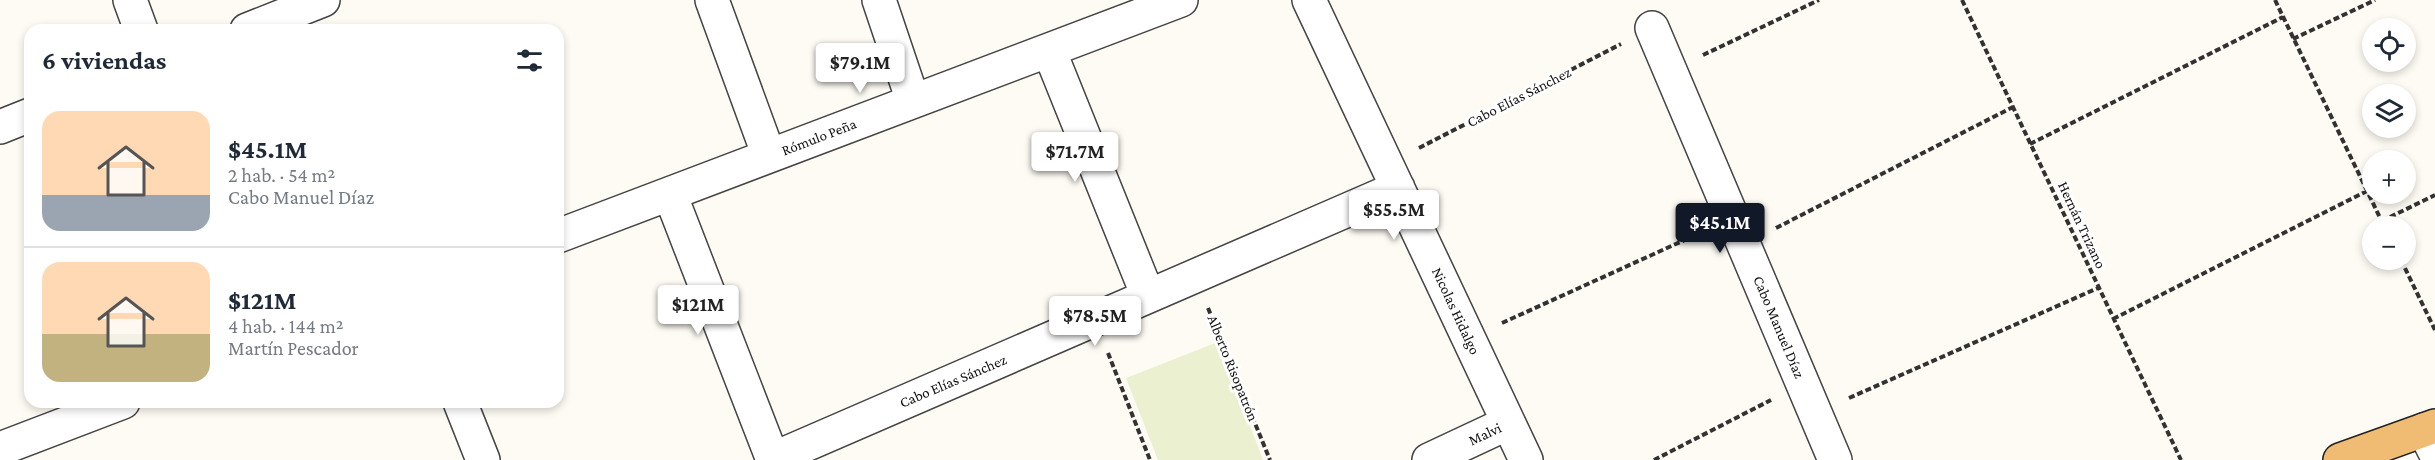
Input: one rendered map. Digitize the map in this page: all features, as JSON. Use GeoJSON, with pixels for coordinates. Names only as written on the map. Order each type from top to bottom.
{"type":"FeatureCollection","features":[{"type":"Feature","properties":{"kind":"main road"},"geometry":{"type":"LineString","coordinates":[[2340,460],[2431,436]]}},
{"type":"Feature","properties":{"kind":"street"},"geometry":{"type":"LineString","coordinates":[[130,0],[139,24]]}},
{"type":"Feature","properties":{"kind":"street"},"geometry":{"type":"LineString","coordinates":[[261,24],[323,0]]}},
{"type":"Feature","properties":{"kind":"street"},"geometry":{"type":"LineString","coordinates":[[712,0],[769,156]]}},
{"type":"Feature","properties":{"kind":"street"},"geometry":{"type":"LineString","coordinates":[[879,0],[913,101]]}},
{"type":"Feature","properties":{"kind":"street","name":"Rómulo Peña"},"geometry":{"type":"LineString","coordinates":[[564,234],[1181,0]]}},
{"type":"Feature","properties":{"kind":"street","name":"Nicolas Hidalgo"},"geometry":{"type":"LineString","coordinates":[[1309,0],[1526,460]]}},
{"type":"Feature","properties":{"kind":"street","name":"Cabo Manuel Díaz"},"geometry":{"type":"LineString","coordinates":[[1652,28],[1835,460]]}},
{"type":"Feature","properties":{"kind":"street"},"geometry":{"type":"LineString","coordinates":[[1049,50],[1148,296]]}},
{"type":"Feature","properties":{"kind":"street"},"geometry":{"type":"LineString","coordinates":[[0,127],[24,117]]}},
{"type":"Feature","properties":{"kind":"street","name":"Cabo Elías Sánchez"},"geometry":{"type":"LineString","coordinates":[[773,459],[1195,276],[1392,176]]}},
{"type":"Feature","properties":{"kind":"street"},"geometry":{"type":"LineString","coordinates":[[670,194],[773,459]]}},
{"type":"Feature","properties":{"kind":"street"},"geometry":{"type":"LineString","coordinates":[[0,449],[107,408]]}},
{"type":"Feature","properties":{"kind":"street"},"geometry":{"type":"LineString","coordinates":[[462,408],[483,460]]}},
{"type":"Feature","properties":{"kind":"street","name":"Malvi"},"geometry":{"type":"LineString","coordinates":[[1429,460],[1508,423]]}},
{"type":"Feature","properties":{"kind":"path"},"geometry":{"type":"LineString","coordinates":[[1670,71],[1819,0]]}},
{"type":"Feature","properties":{"kind":"path","name":"Hernán Trizano"},"geometry":{"type":"LineString","coordinates":[[1962,0],[2181,460]]}},
{"type":"Feature","properties":{"kind":"path"},"geometry":{"type":"LineString","coordinates":[[2275,0],[2362,181]]}},
{"type":"Feature","properties":{"kind":"path"},"geometry":{"type":"LineString","coordinates":[[2293,39],[2374,0]]}},
{"type":"Feature","properties":{"kind":"path"},"geometry":{"type":"LineString","coordinates":[[2030,144],[2283,18]]}},
{"type":"Feature","properties":{"kind":"path","name":"Cabo Elías Sánchez"},"geometry":{"type":"LineString","coordinates":[[1392,176],[1652,28]]}},
{"type":"Feature","properties":{"kind":"path"},"geometry":{"type":"LineString","coordinates":[[1469,339],[1738,231],[2013,107]]}},
{"type":"Feature","properties":{"kind":"path"},"geometry":{"type":"LineString","coordinates":[[2113,319],[2362,194]]}},
{"type":"Feature","properties":{"kind":"path"},"geometry":{"type":"LineString","coordinates":[[2392,216],[2435,195]]}},
{"type":"Feature","properties":{"kind":"path"},"geometry":{"type":"LineString","coordinates":[[2406,270],[2435,330]]}},
{"type":"Feature","properties":{"kind":"path","name":"Alberto Risopatrón"},"geometry":{"type":"LineString","coordinates":[[1195,276],[1270,460]]}},
{"type":"Feature","properties":{"kind":"path"},"geometry":{"type":"LineString","coordinates":[[1654,460],[2098,288]]}},
{"type":"Feature","properties":{"kind":"path"},"geometry":{"type":"LineString","coordinates":[[1094,319],[1150,460]]}},
{"type":"Feature","properties":{"kind":"green space"},"geometry":{"type":"Polygon","coordinates":[[[1218,342],[1263,460],[1158,460],[1126,378],[1218,342]]]}}]}
